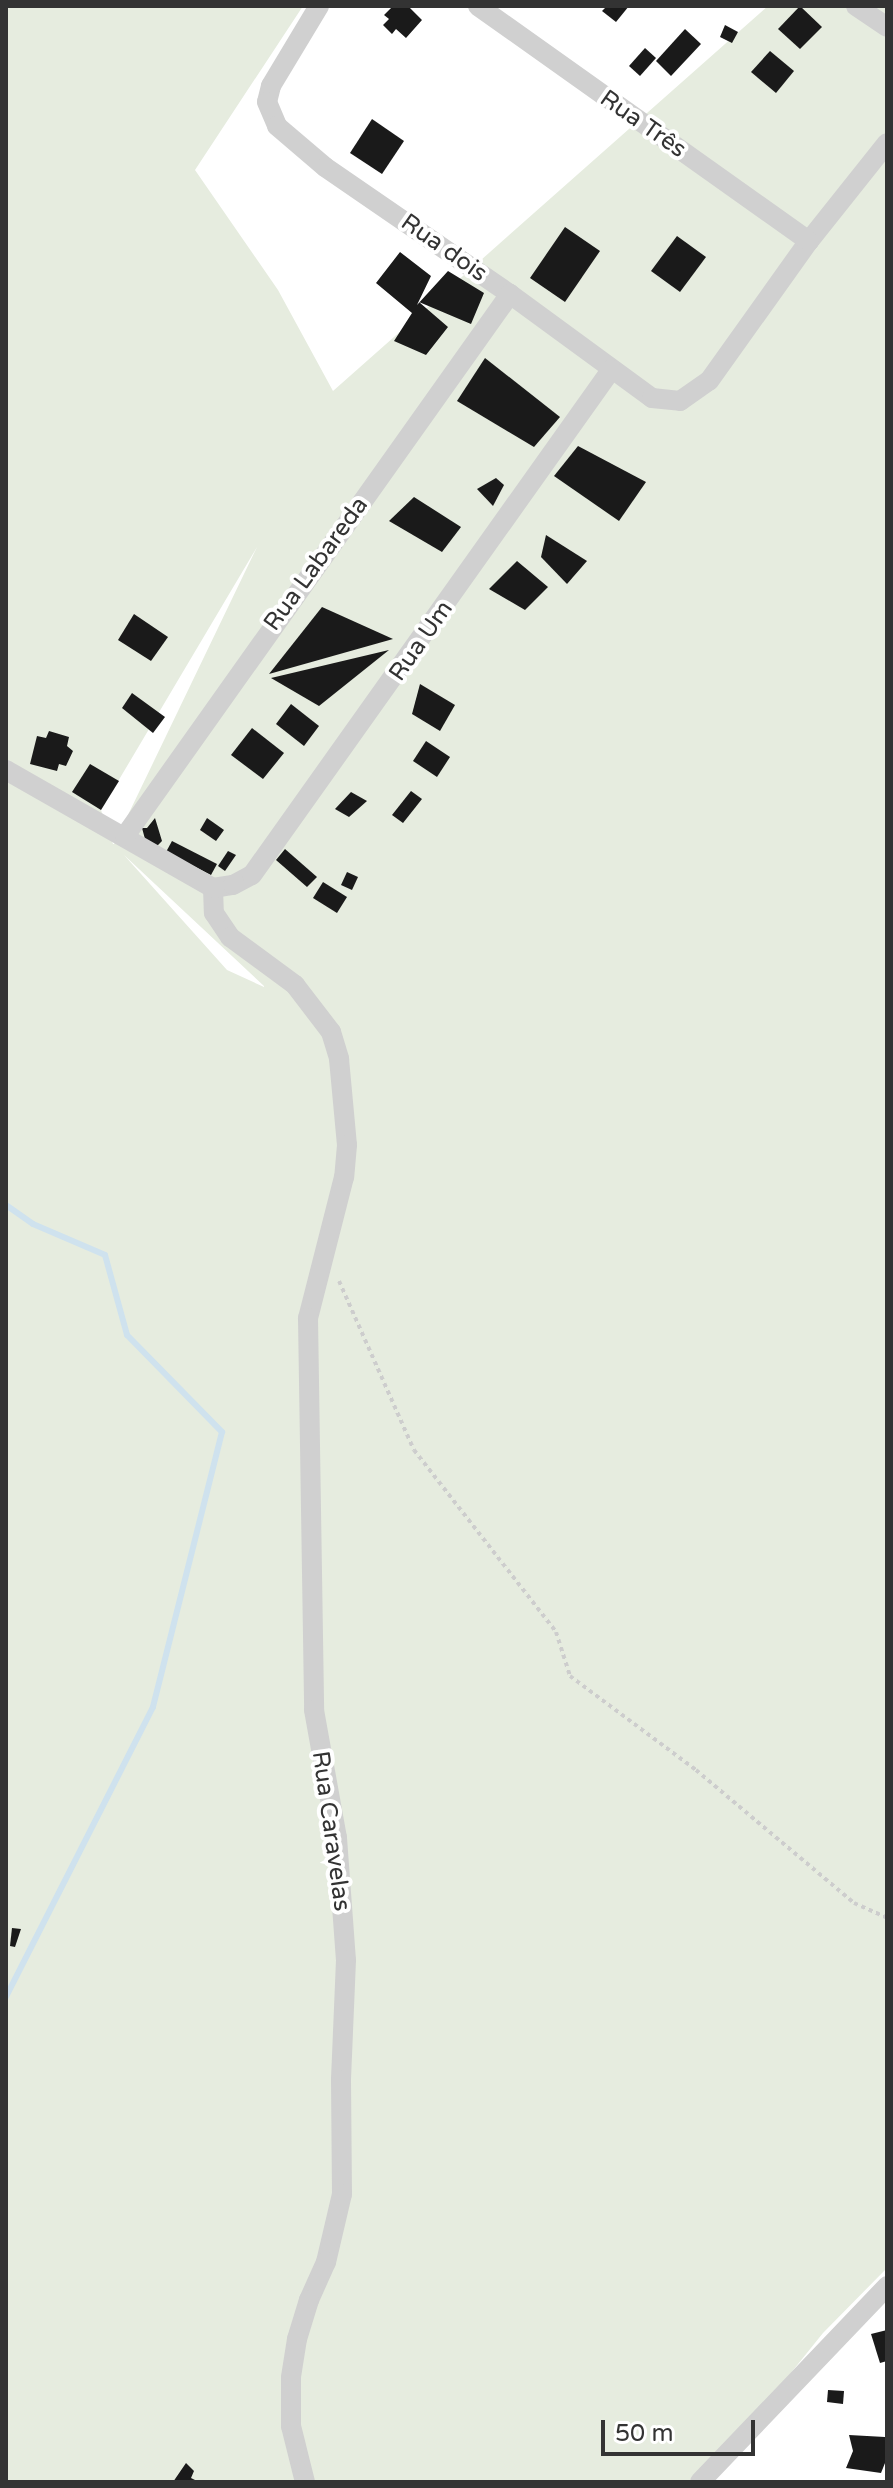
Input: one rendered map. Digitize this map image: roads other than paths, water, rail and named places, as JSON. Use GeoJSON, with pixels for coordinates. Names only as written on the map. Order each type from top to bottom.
{"type":"FeatureCollection","features":[{"type":"Feature","properties":{"kind":"street","name":"Rua dois"},"geometry":{"type":"LineString","coordinates":[[319,6],[271,86],[267,102],[277,126],[325,167],[510,294],[652,398],[680,401],[695,394],[709,381],[809,241],[887,143]]}},
{"type":"Feature","properties":{"kind":"street","name":"Rua Três"},"geometry":{"type":"LineString","coordinates":[[478,6],[809,241]]}},
{"type":"Feature","properties":{"kind":"street"},"geometry":{"type":"LineString","coordinates":[[856,6],[887,27]]}},
{"type":"Feature","properties":{"kind":"street","name":"Rua Labareda"},"geometry":{"type":"LineString","coordinates":[[125,836],[510,294]]}},
{"type":"Feature","properties":{"kind":"street","name":"Rua Um"},"geometry":{"type":"LineString","coordinates":[[213,888],[233,885],[252,875],[611,370]]}},
{"type":"Feature","properties":{"kind":"street"},"geometry":{"type":"LineString","coordinates":[[6,770],[213,888]]}},
{"type":"Feature","properties":{"kind":"street","name":"Rua Caravelas"},"geometry":{"type":"LineString","coordinates":[[213,888],[214,913],[230,937],[295,985],[331,1032],[339,1059],[347,1145],[344,1177],[318,1267],[308,1318],[314,1710],[337,1838],[346,1960],[341,2080],[342,2194],[326,2262],[309,2300],[297,2339],[291,2378],[291,2426],[305,2482]]}},
{"type":"Feature","properties":{"kind":"street"},"geometry":{"type":"LineString","coordinates":[[700,2482],[718,2473],[887,2286]]}},
{"type":"Feature","properties":{"kind":"waterway"},"geometry":{"type":"LineString","coordinates":[[6,1205],[33,1224],[105,1255],[127,1335],[222,1432],[153,1707],[6,1997]]}}]}
